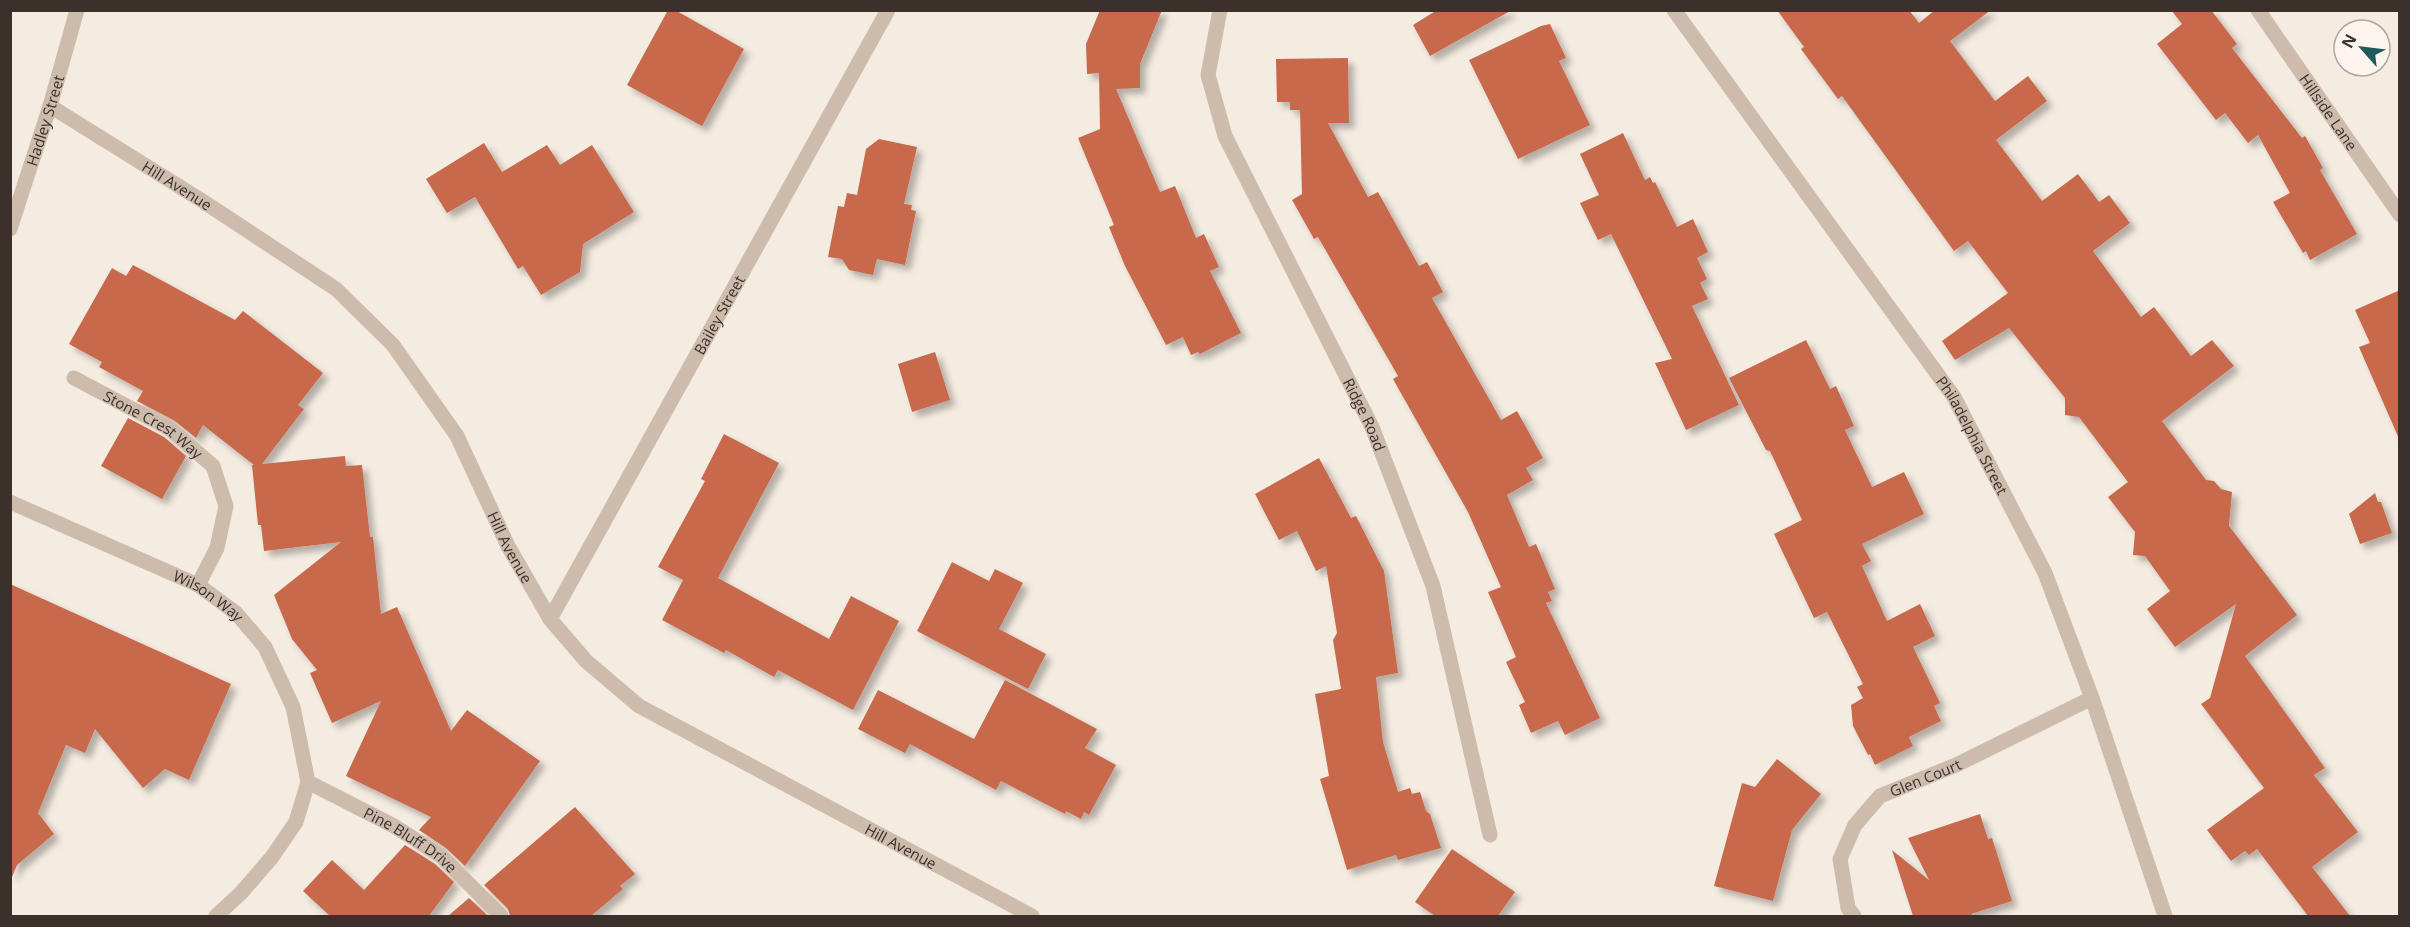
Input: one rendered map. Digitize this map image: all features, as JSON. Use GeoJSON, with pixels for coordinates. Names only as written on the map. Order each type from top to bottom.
{"type":"FeatureCollection","features":[{"type":"Feature","properties":{"kind":"street","name":"Hadley Street"},"geometry":{"type":"LineString","coordinates":[[10,229],[50,106],[76,10]]}},
{"type":"Feature","properties":{"kind":"street","name":"Bailey Street"},"geometry":{"type":"LineString","coordinates":[[550,619],[888,10]]}},
{"type":"Feature","properties":{"kind":"street","name":"Ridge Road"},"geometry":{"type":"LineString","coordinates":[[1220,10],[1208,75],[1225,136],[1372,427],[1433,586],[1490,835]]}},
{"type":"Feature","properties":{"kind":"street","name":"Philadelphia Street"},"geometry":{"type":"LineString","coordinates":[[1674,10],[1954,397],[2044,573],[2092,698],[2164,916]]}},
{"type":"Feature","properties":{"kind":"street","name":"Hillside Lane"},"geometry":{"type":"LineString","coordinates":[[2258,10],[2400,215]]}},
{"type":"Feature","properties":{"kind":"street","name":"Hill Avenue"},"geometry":{"type":"LineString","coordinates":[[50,106],[201,200],[336,289],[393,345],[457,436],[508,546],[550,619],[586,661],[639,706],[1032,916]]}},
{"type":"Feature","properties":{"kind":"street","name":"Stone Crest Way"},"geometry":{"type":"LineString","coordinates":[[74,378],[170,429],[213,466],[226,506],[216,548],[198,585]]}},
{"type":"Feature","properties":{"kind":"street","name":"Wilson Way"},"geometry":{"type":"LineString","coordinates":[[10,502],[198,585],[236,613],[265,647],[293,707],[308,782]]}},
{"type":"Feature","properties":{"kind":"street","name":"Glen Court"},"geometry":{"type":"LineString","coordinates":[[1854,916],[1848,908],[1840,859],[1856,825],[1880,796],[1956,765],[2092,698]]}},
{"type":"Feature","properties":{"kind":"street"},"geometry":{"type":"LineString","coordinates":[[216,916],[241,893],[272,857],[296,822],[308,782]]}},
{"type":"Feature","properties":{"kind":"street","name":"Pine Bluff Drive"},"geometry":{"type":"LineString","coordinates":[[308,782],[394,825],[441,856],[501,916]]}},
{"type":"Feature","properties":{"kind":"building"},"geometry":{"type":"Polygon","coordinates":[[[668,10],[675,10],[744,49],[702,126],[627,85],[668,10]]]}},
{"type":"Feature","properties":{"kind":"building"},"geometry":{"type":"Polygon","coordinates":[[[1100,10],[1162,10],[1140,64],[1140,88],[1116,89],[1160,192],[1175,186],[1196,238],[1204,234],[1219,267],[1210,271],[1241,333],[1200,354],[1198,352],[1191,355],[1183,337],[1166,345],[1125,266],[1109,227],[1114,225],[1078,138],[1100,129],[1099,73],[1087,74],[1086,44],[1100,10]]]}},
{"type":"Feature","properties":{"kind":"building"},"geometry":{"type":"Polygon","coordinates":[[[1437,10],[1512,10],[1430,56],[1413,25],[1437,10]]]}},
{"type":"Feature","properties":{"kind":"building"},"geometry":{"type":"Polygon","coordinates":[[[1777,10],[1909,10],[1919,23],[1935,10],[1991,10],[1950,41],[1995,101],[2028,76],[2047,101],[1996,140],[2042,201],[2078,174],[2099,202],[2109,195],[2130,223],[2093,251],[2141,317],[2154,307],[2191,356],[2212,340],[2234,366],[2162,421],[2206,480],[2214,481],[2221,489],[2232,492],[2229,526],[2297,615],[2245,656],[2325,768],[2314,775],[2358,832],[2312,867],[2350,916],[2308,916],[2257,849],[2249,855],[2245,851],[2231,861],[2207,830],[2264,788],[2201,704],[2210,698],[2236,604],[2175,647],[2147,609],[2170,591],[2145,556],[2133,555],[2135,532],[2108,497],[2128,482],[2079,417],[2065,415],[2065,398],[2009,328],[1955,360],[1942,341],[2008,293],[1968,241],[1954,251],[1842,96],[1838,99],[1801,49],[1804,47],[1777,10]]]}},
{"type":"Feature","properties":{"kind":"building"},"geometry":{"type":"Polygon","coordinates":[[[2171,10],[2211,10],[2237,44],[2232,48],[2302,138],[2305,136],[2323,168],[2320,170],[2357,234],[2310,260],[2306,251],[2303,253],[2273,202],[2290,193],[2258,135],[2248,143],[2225,113],[2216,120],[2157,44],[2182,24],[2171,10]]]}},
{"type":"Feature","properties":{"kind":"building"},"geometry":{"type":"Polygon","coordinates":[[[1550,24],[1566,58],[1559,61],[1590,125],[1518,159],[1469,60],[1541,26],[1550,24]]]}},
{"type":"Feature","properties":{"kind":"building"},"geometry":{"type":"Polygon","coordinates":[[[1348,58],[1349,123],[1328,123],[1368,197],[1378,192],[1419,266],[1427,262],[1443,292],[1432,298],[1501,420],[1517,411],[1543,458],[1526,468],[1533,480],[1507,495],[1529,547],[1536,544],[1555,589],[1548,592],[1552,601],[1546,603],[1600,718],[1565,735],[1558,721],[1531,733],[1519,705],[1525,702],[1506,662],[1516,657],[1488,592],[1501,587],[1468,512],[1393,379],[1398,376],[1318,237],[1314,239],[1292,200],[1302,194],[1300,110],[1290,110],[1290,102],[1277,102],[1276,59],[1348,58]]]}},
{"type":"Feature","properties":{"kind":"building"},"geometry":{"type":"Polygon","coordinates":[[[1623,133],[1645,180],[1650,177],[1653,183],[1655,182],[1677,227],[1693,219],[1708,252],[1697,258],[1707,279],[1700,283],[1708,299],[1692,306],[1739,405],[1686,430],[1655,363],[1672,359],[1611,234],[1598,240],[1580,203],[1599,195],[1580,154],[1623,133]]]}},
{"type":"Feature","properties":{"kind":"building"},"geometry":{"type":"Polygon","coordinates":[[[879,139],[917,147],[904,204],[912,205],[911,210],[916,211],[905,265],[877,259],[873,275],[849,270],[842,259],[828,257],[838,206],[844,207],[847,193],[857,195],[866,149],[879,139]]]}},
{"type":"Feature","properties":{"kind":"building"},"geometry":{"type":"Polygon","coordinates":[[[484,143],[502,172],[547,145],[560,165],[592,145],[634,212],[583,244],[580,272],[541,295],[523,266],[518,269],[475,197],[447,213],[426,179],[484,143]]]}},
{"type":"Feature","properties":{"kind":"building"},"geometry":{"type":"Polygon","coordinates":[[[133,265],[235,320],[243,311],[323,373],[298,405],[304,409],[262,464],[345,456],[346,466],[362,465],[370,537],[373,537],[381,614],[397,607],[451,731],[467,710],[540,761],[465,866],[446,848],[419,830],[431,817],[346,776],[381,701],[332,723],[310,673],[317,670],[292,639],[274,595],[341,542],[264,551],[261,525],[258,525],[252,465],[254,465],[203,425],[196,438],[175,421],[137,401],[143,391],[99,367],[102,362],[69,344],[112,268],[126,276],[133,265]]]}},
{"type":"Feature","properties":{"kind":"building"},"geometry":{"type":"Polygon","coordinates":[[[2400,290],[2400,441],[2359,347],[2370,343],[2355,310],[2400,290]]]}},
{"type":"Feature","properties":{"kind":"building"},"geometry":{"type":"Polygon","coordinates":[[[1806,340],[1830,389],[1836,386],[1854,426],[1845,430],[1872,487],[1904,472],[1924,514],[1862,544],[1871,561],[1862,566],[1887,621],[1920,604],[1935,636],[1913,647],[1940,703],[1934,706],[1941,721],[1909,737],[1913,746],[1875,765],[1853,726],[1851,705],[1863,698],[1857,687],[1863,684],[1827,612],[1814,618],[1774,534],[1802,520],[1770,451],[1766,450],[1729,378],[1806,340]]]}},
{"type":"Feature","properties":{"kind":"building"},"geometry":{"type":"Polygon","coordinates":[[[935,352],[950,400],[912,412],[898,364],[935,352]]]}},
{"type":"Feature","properties":{"kind":"building"},"geometry":{"type":"Polygon","coordinates":[[[128,418],[164,437],[186,456],[162,499],[101,466],[128,418]]]}},
{"type":"Feature","properties":{"kind":"building"},"geometry":{"type":"Polygon","coordinates":[[[724,434],[779,463],[718,578],[829,639],[851,596],[899,621],[853,710],[778,670],[774,677],[726,650],[724,653],[662,620],[683,580],[658,567],[705,481],[701,479],[724,434]]]}},
{"type":"Feature","properties":{"kind":"building"},"geometry":{"type":"Polygon","coordinates":[[[1319,458],[1351,518],[1356,516],[1384,571],[1398,673],[1376,677],[1383,742],[1398,792],[1410,788],[1412,794],[1420,792],[1441,848],[1398,860],[1396,855],[1347,870],[1320,779],[1329,776],[1315,694],[1341,689],[1333,640],[1337,633],[1326,566],[1316,571],[1297,531],[1279,540],[1255,494],[1319,458]]]}},
{"type":"Feature","properties":{"kind":"building"},"geometry":{"type":"Polygon","coordinates":[[[2375,493],[2378,502],[2381,502],[2392,533],[2360,544],[2349,514],[2375,493]]]}},
{"type":"Feature","properties":{"kind":"building"},"geometry":{"type":"Polygon","coordinates":[[[952,562],[989,581],[995,569],[1023,583],[999,629],[1046,654],[1028,689],[917,631],[952,562]]]}},
{"type":"Feature","properties":{"kind":"building"},"geometry":{"type":"Polygon","coordinates":[[[10,584],[231,684],[189,780],[165,769],[143,788],[95,729],[85,753],[66,745],[38,813],[54,834],[17,865],[12,877],[10,584]]]}},
{"type":"Feature","properties":{"kind":"building"},"geometry":{"type":"Polygon","coordinates":[[[1005,680],[1097,729],[1085,748],[1116,765],[1089,815],[1084,812],[1081,819],[1066,811],[1065,814],[1001,781],[996,790],[910,744],[905,753],[858,729],[878,690],[974,739],[1005,680]]]}},
{"type":"Feature","properties":{"kind":"building"},"geometry":{"type":"Polygon","coordinates":[[[1777,759],[1821,794],[1792,830],[1773,901],[1714,886],[1742,783],[1755,787],[1777,759]]]}},
{"type":"Feature","properties":{"kind":"building"},"geometry":{"type":"Polygon","coordinates":[[[575,807],[635,874],[620,886],[623,889],[591,916],[510,916],[508,909],[484,885],[575,807]]]}},
{"type":"Feature","properties":{"kind":"building"},"geometry":{"type":"Polygon","coordinates":[[[1980,814],[1988,839],[1992,838],[2012,901],[1971,914],[1974,916],[1913,916],[1892,850],[1929,880],[1908,838],[1980,814]]]}},
{"type":"Feature","properties":{"kind":"building"},"geometry":{"type":"Polygon","coordinates":[[[405,845],[435,864],[454,882],[429,916],[330,916],[303,891],[332,860],[364,890],[405,845]]]}},
{"type":"Feature","properties":{"kind":"building"},"geometry":{"type":"Polygon","coordinates":[[[1452,849],[1515,892],[1498,916],[1435,916],[1415,902],[1452,849]]]}},
{"type":"Feature","properties":{"kind":"building"},"geometry":{"type":"Polygon","coordinates":[[[469,898],[488,916],[448,916],[469,898]]]}}]}
